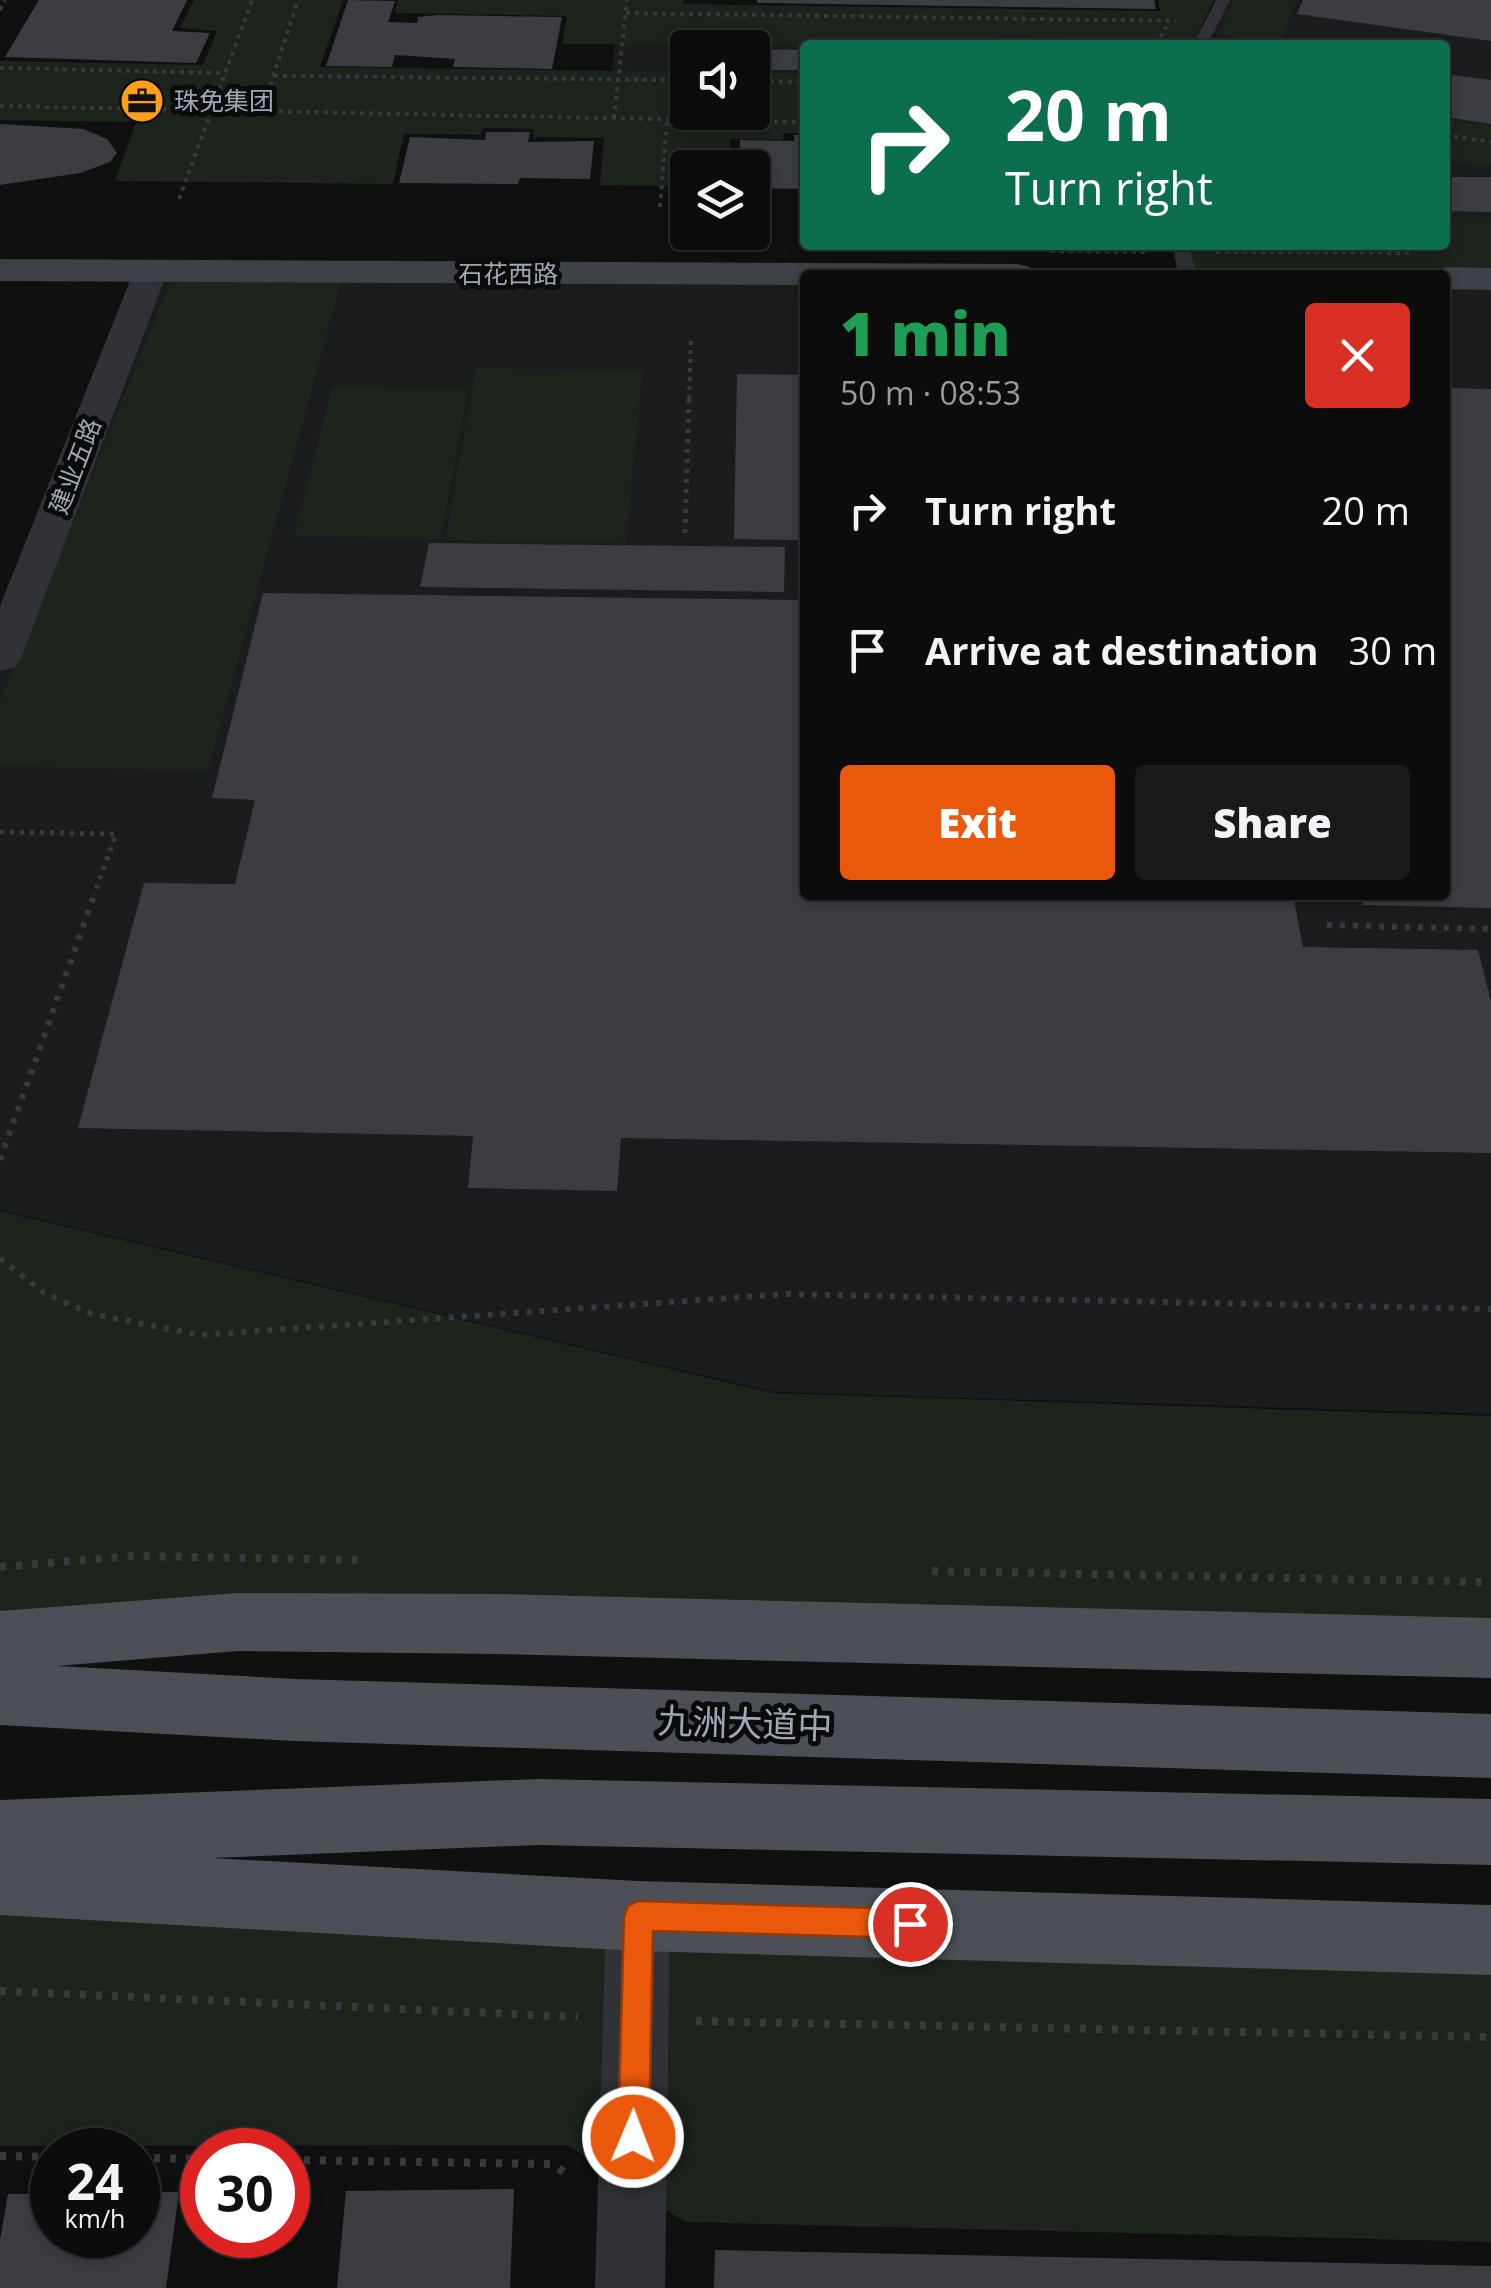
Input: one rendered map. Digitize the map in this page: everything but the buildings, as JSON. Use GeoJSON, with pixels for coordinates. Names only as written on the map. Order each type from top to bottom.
{"type":"FeatureCollection","features":[{"type":"Feature","properties":{"kind":"main road","name":"石花西路"},"geometry":{"type":"LineString","coordinates":[[0,270],[800,274]]}},
{"type":"Feature","properties":{"kind":"main road"},"geometry":{"type":"LineString","coordinates":[[1450,278],[1491,279]]}},
{"type":"Feature","properties":{"kind":"main road"},"geometry":{"type":"LineString","coordinates":[[0,1641],[238,1622],[1491,1648]]}},
{"type":"Feature","properties":{"kind":"main road","name":"九洲大道中"},"geometry":{"type":"LineString","coordinates":[[0,1694],[295,1710],[1491,1746]]}},
{"type":"Feature","properties":{"kind":"main road"},"geometry":{"type":"LineString","coordinates":[[0,1834],[538,1812],[1491,1832]]}},
{"type":"Feature","properties":{"kind":"main road"},"geometry":{"type":"LineString","coordinates":[[0,1881],[638,1916],[1491,1940]]}},
{"type":"Feature","properties":{"kind":"street","name":"建业五路"},"geometry":{"type":"LineString","coordinates":[[0,658],[150,273]]}},
{"type":"Feature","properties":{"kind":"street"},"geometry":{"type":"LineString","coordinates":[[630,2288],[638,1916]]}},
{"type":"Feature","properties":{"kind":"lane"},"geometry":{"type":"LineString","coordinates":[[1202,40],[1222,0]]}},
{"type":"Feature","properties":{"kind":"path"},"geometry":{"type":"LineString","coordinates":[[0,10],[5,0]]}},
{"type":"Feature","properties":{"kind":"path"},"geometry":{"type":"LineString","coordinates":[[179,199],[252,0]]}},
{"type":"Feature","properties":{"kind":"path"},"geometry":{"type":"LineString","coordinates":[[262,112],[298,0]]}},
{"type":"Feature","properties":{"kind":"path"},"geometry":{"type":"LineString","coordinates":[[614,118],[627,0]]}},
{"type":"Feature","properties":{"kind":"path"},"geometry":{"type":"LineString","coordinates":[[671,14],[672,0]]}},
{"type":"Feature","properties":{"kind":"path"},"geometry":{"type":"LineString","coordinates":[[626,13],[1212,21]]}},
{"type":"Feature","properties":{"kind":"path"},"geometry":{"type":"LineString","coordinates":[[0,68],[225,73]]}},
{"type":"Feature","properties":{"kind":"path"},"geometry":{"type":"LineString","coordinates":[[274,76],[670,80]]}},
{"type":"Feature","properties":{"kind":"path"},"geometry":{"type":"LineString","coordinates":[[770,81],[800,82]]}},
{"type":"Feature","properties":{"kind":"path"},"geometry":{"type":"LineString","coordinates":[[0,106],[800,122]]}},
{"type":"Feature","properties":{"kind":"path"},"geometry":{"type":"LineString","coordinates":[[660,207],[667,120]]}},
{"type":"Feature","properties":{"kind":"path"},"geometry":{"type":"LineString","coordinates":[[1450,136],[1491,142]]}},
{"type":"Feature","properties":{"kind":"path"},"geometry":{"type":"LineString","coordinates":[[685,534],[691,340]]}},
{"type":"Feature","properties":{"kind":"path"},"geometry":{"type":"LineString","coordinates":[[0,832],[116,834],[0,1160]]}},
{"type":"Feature","properties":{"kind":"path"},"geometry":{"type":"LineString","coordinates":[[1327,925],[1491,929]]}},
{"type":"Feature","properties":{"kind":"path"},"geometry":{"type":"LineString","coordinates":[[0,1258],[30,1285],[86,1314],[135,1328],[200,1335],[786,1294],[1491,1309]]}},
{"type":"Feature","properties":{"kind":"path"},"geometry":{"type":"LineString","coordinates":[[0,1991],[636,2020],[1491,2037]]}},
{"type":"Feature","properties":{"kind":"path"},"geometry":{"type":"LineString","coordinates":[[0,2156],[30,2157]]}},
{"type":"Feature","properties":{"kind":"path"},"geometry":{"type":"LineString","coordinates":[[310,2160],[552,2164],[632,2215]]}},
{"type":"Feature","properties":{"kind":"shaded area"},"geometry":{"type":"Polygon","coordinates":[[[194,0],[343,0],[320,67],[670,72],[670,130],[770,130],[770,73],[800,74],[800,133],[783,133],[783,140],[730,139],[730,150],[670,150],[670,186],[600,185],[604,138],[533,137],[534,129],[483,128],[481,135],[404,134],[393,184],[115,181],[136,122],[0,120],[0,61],[203,65],[217,31],[180,28],[194,0]]]}},
{"type":"Feature","properties":{"kind":"shaded area"},"geometry":{"type":"Polygon","coordinates":[[[398,0],[683,0],[683,4],[1160,11],[1159,0],[1214,0],[1195,40],[996,37],[800,40],[800,45],[770,44],[770,30],[670,30],[670,44],[562,44],[567,16],[395,13],[398,0]]]}},
{"type":"Feature","properties":{"kind":"shaded area"},"geometry":{"type":"Polygon","coordinates":[[[1225,0],[1491,0],[1491,278],[1450,277],[1450,270],[1189,270],[1186,250],[1450,250],[1450,40],[1206,40],[1225,0]]]}},
{"type":"Feature","properties":{"kind":"shaded area"},"geometry":{"type":"Polygon","coordinates":[[[1233,0],[1297,0],[1281,40],[1218,35],[1233,0]]]}},
{"type":"Feature","properties":{"kind":"shaded area"},"geometry":{"type":"Polygon","coordinates":[[[616,23],[1204,31],[1200,40],[800,40],[800,110],[770,109],[770,30],[670,30],[670,109],[609,108],[616,23]]]}},
{"type":"Feature","properties":{"kind":"shaded area"},"geometry":{"type":"Polygon","coordinates":[[[1450,120],[1491,126],[1491,167],[1450,162],[1450,120]]]}},
{"type":"Feature","properties":{"kind":"shaded area"},"geometry":{"type":"Polygon","coordinates":[[[1450,217],[1491,217],[1491,274],[1450,274],[1450,270],[1194,270],[1190,250],[1450,250],[1450,244],[1454,244],[1450,217]]]}},
{"type":"Feature","properties":{"kind":"shaded area"},"geometry":{"type":"Polygon","coordinates":[[[153,275],[800,277],[800,900],[1450,900],[1450,282],[1491,282],[1491,1414],[774,1392],[0,1210],[0,671],[153,275]]]}},
{"type":"Feature","properties":{"kind":"shaded area"},"geometry":{"type":"Polygon","coordinates":[[[171,281],[341,282],[208,771],[0,766],[0,701],[171,281]]]}},
{"type":"Feature","properties":{"kind":"shaded area"},"geometry":{"type":"Polygon","coordinates":[[[476,368],[643,370],[626,543],[445,540],[476,368]]]}},
{"type":"Feature","properties":{"kind":"shaded area"},"geometry":{"type":"Polygon","coordinates":[[[332,387],[468,389],[441,539],[294,536],[332,387]]]}},
{"type":"Feature","properties":{"kind":"shaded area"},"geometry":{"type":"Polygon","coordinates":[[[0,1211],[773,1393],[1491,1416],[1491,1647],[0,1641],[0,1211]]]}},
{"type":"Feature","properties":{"kind":"shaded area"},"geometry":{"type":"Polygon","coordinates":[[[0,1898],[1491,1960],[1491,2242],[685,2222],[568,2145],[310,2145],[310,2128],[180,2128],[180,2146],[160,2146],[160,2128],[30,2128],[30,2146],[0,2146],[0,1898]]]}},
{"type":"Feature","properties":{"kind":"place","name":"珠免集团"},"geometry":{"type":"Point","coordinates":[142,101]}},
{"type":"Feature","properties":{"kind":"route"},"geometry":{"type":"LineString","coordinates":[[633,2137],[638,1916],[910,1924]]}}]}
